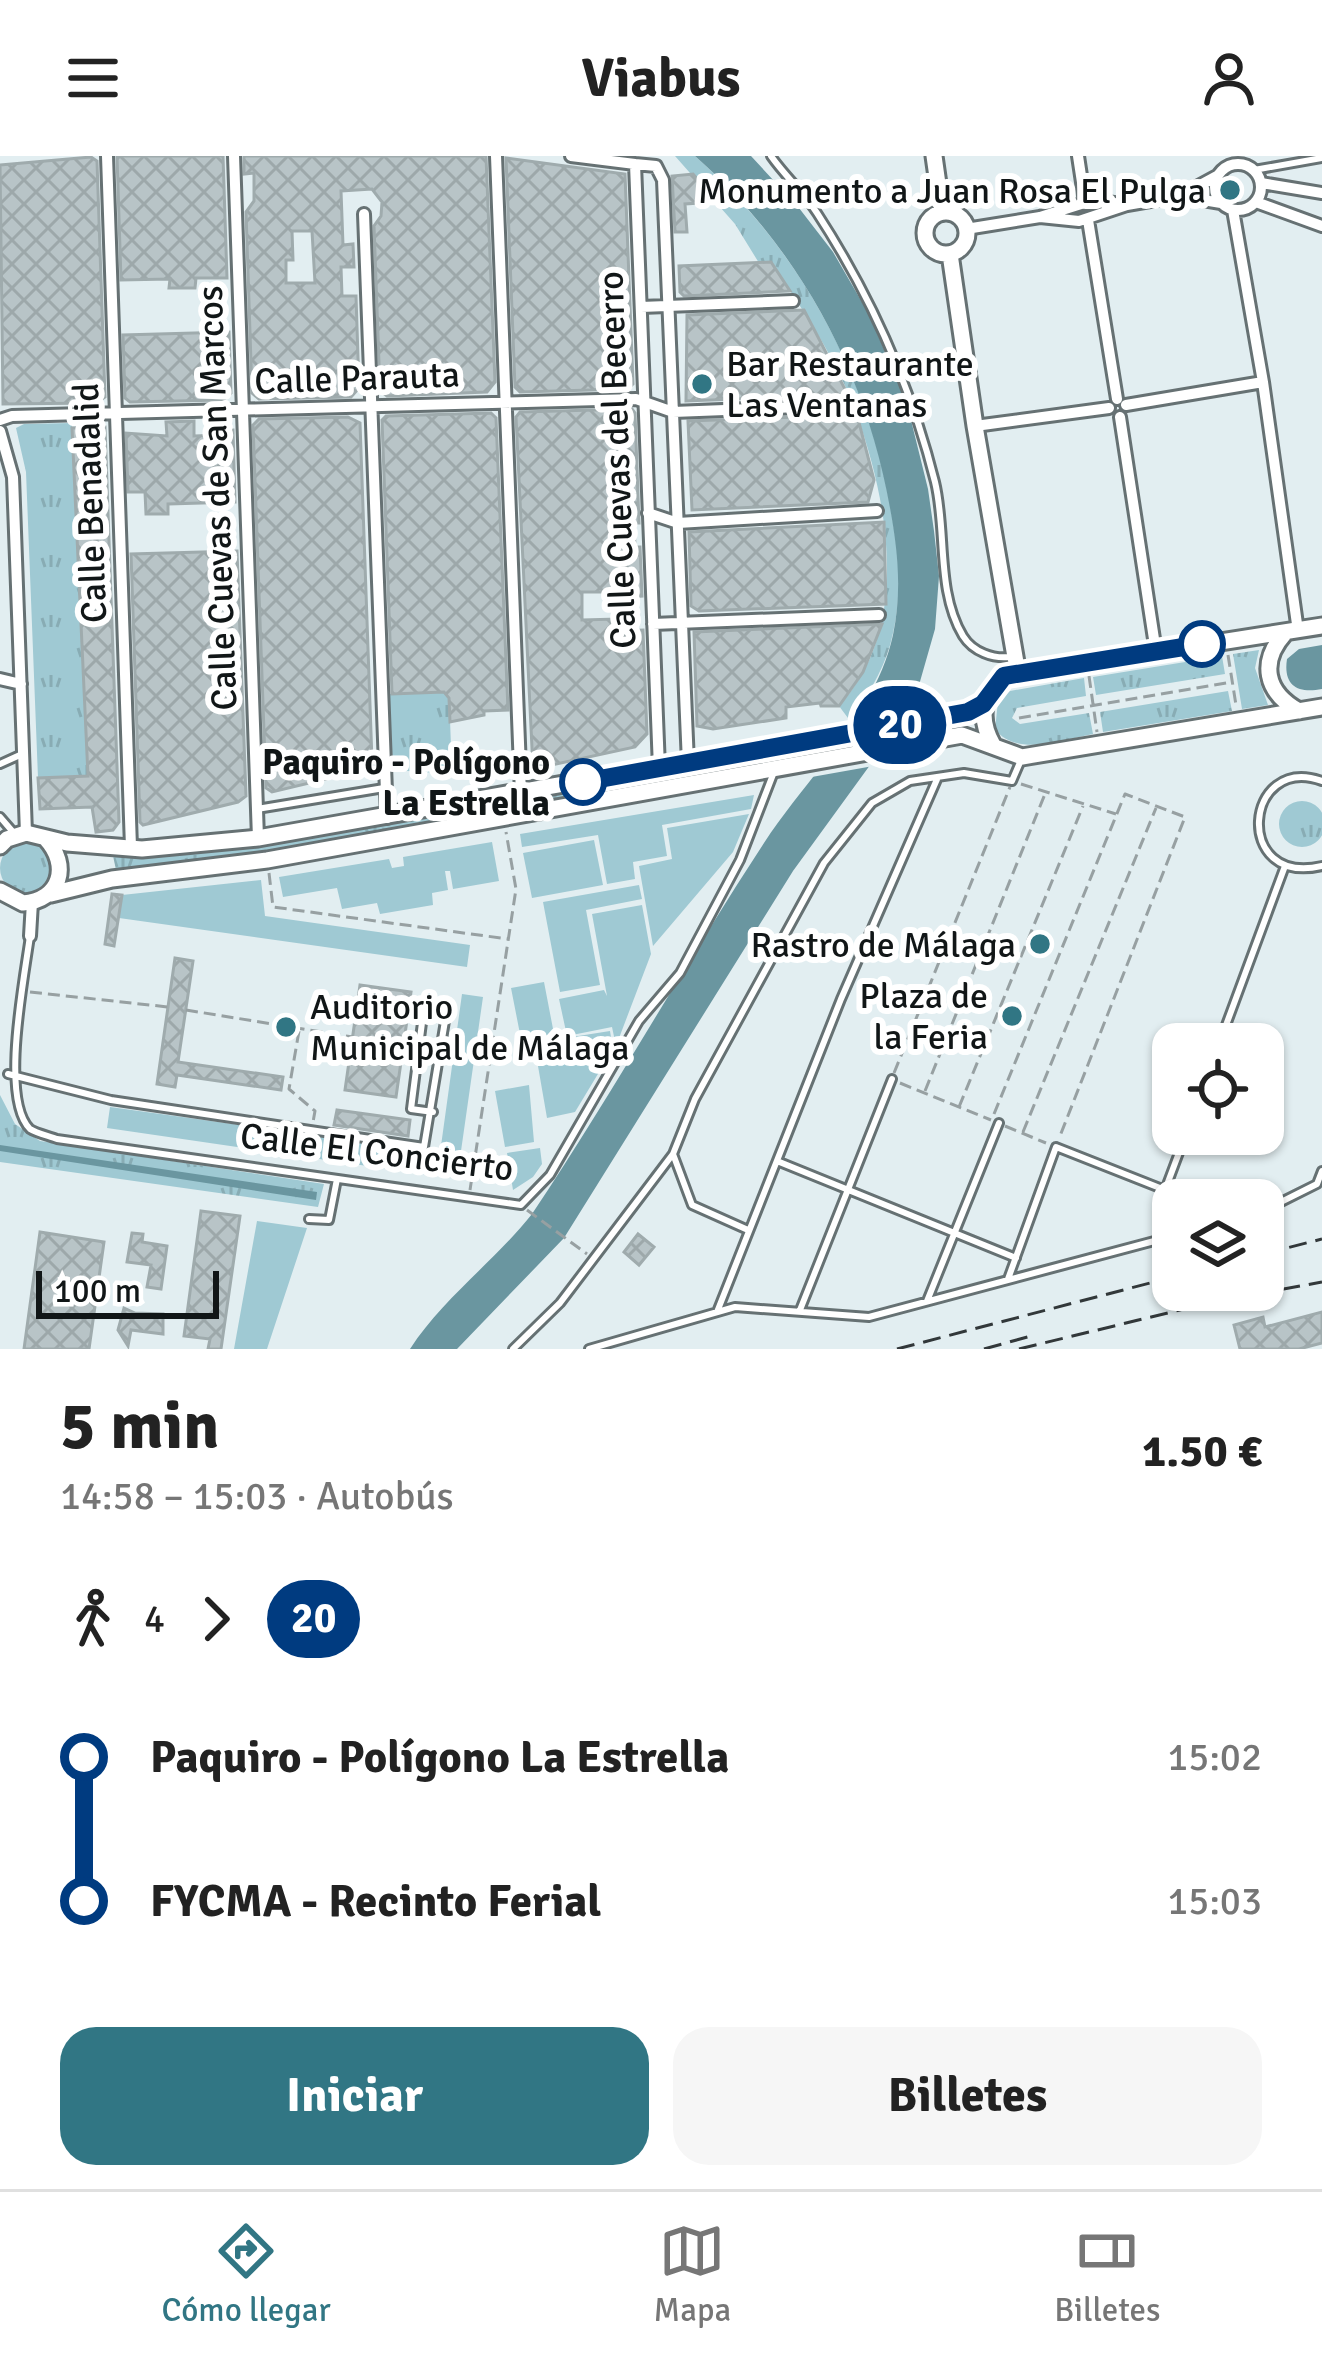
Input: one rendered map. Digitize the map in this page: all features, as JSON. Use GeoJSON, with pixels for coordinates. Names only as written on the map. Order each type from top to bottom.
{"type":"FeatureCollection","features":[{"type":"Feature","properties":{"kind":"main road"},"geometry":{"type":"LineString","coordinates":[[934,156],[942,212]]}},
{"type":"Feature","properties":{"kind":"main road"},"geometry":{"type":"LineString","coordinates":[[942,212],[956,215],[966,229],[961,248],[950,254],[933,250],[925,237],[929,219],[942,212]]}},
{"type":"Feature","properties":{"kind":"main road"},"geometry":{"type":"LineString","coordinates":[[950,254],[1016,665]]}},
{"type":"Feature","properties":{"kind":"main road"},"geometry":{"type":"LineString","coordinates":[[10,838],[131,847],[258,838],[387,818],[968,712],[983,704],[1016,665],[1087,662],[1322,626]]}},
{"type":"Feature","properties":{"kind":"main road"},"geometry":{"type":"LineString","coordinates":[[1291,632],[1273,646],[1267,675],[1273,690],[1299,711]]}},
{"type":"Feature","properties":{"kind":"main road"},"geometry":{"type":"LineString","coordinates":[[983,704],[983,727],[994,748]]}},
{"type":"Feature","properties":{"kind":"main road"},"geometry":{"type":"LineString","coordinates":[[0,891],[12,900],[32,902],[112,879],[267,860],[962,735],[1022,757],[1322,707]]}},
{"type":"Feature","properties":{"kind":"main road"},"geometry":{"type":"LineString","coordinates":[[46,839],[61,865],[50,894]]}},
{"type":"Feature","properties":{"kind":"street","name":"Calle Benadalid"},"geometry":{"type":"LineString","coordinates":[[106,156],[131,847]]}},
{"type":"Feature","properties":{"kind":"street","name":"Calle Cuevas de San Marcos"},"geometry":{"type":"LineString","coordinates":[[234,156],[258,838]]}},
{"type":"Feature","properties":{"kind":"street"},"geometry":{"type":"LineString","coordinates":[[496,156],[521,794]]}},
{"type":"Feature","properties":{"kind":"street"},"geometry":{"type":"LineString","coordinates":[[571,156],[643,162]]}},
{"type":"Feature","properties":{"kind":"street"},"geometry":{"type":"LineString","coordinates":[[1078,156],[1085,202]]}},
{"type":"Feature","properties":{"kind":"street"},"geometry":{"type":"LineString","coordinates":[[1179,196],[1246,209],[1256,202],[1261,183],[1254,170],[1227,161],[1217,176],[1215,190],[1221,202]]}},
{"type":"Feature","properties":{"kind":"street","name":"Calle Cuevas del Becerro"},"geometry":{"type":"LineString","coordinates":[[658,768],[641,307],[643,162],[656,166],[663,180],[688,763]]}},
{"type":"Feature","properties":{"kind":"street"},"geometry":{"type":"LineString","coordinates":[[1040,217],[1088,220],[1127,205],[1179,196],[1217,176]]}},
{"type":"Feature","properties":{"kind":"street"},"geometry":{"type":"LineString","coordinates":[[1261,183],[1322,194]]}},
{"type":"Feature","properties":{"kind":"street"},"geometry":{"type":"LineString","coordinates":[[966,229],[1040,217],[1085,202],[1127,205]]}},
{"type":"Feature","properties":{"kind":"street"},"geometry":{"type":"LineString","coordinates":[[1256,202],[1322,226]]}},
{"type":"Feature","properties":{"kind":"street"},"geometry":{"type":"LineString","coordinates":[[1233,210],[1263,382],[1291,632]]}},
{"type":"Feature","properties":{"kind":"street"},"geometry":{"type":"LineString","coordinates":[[364,214],[387,818]]}},
{"type":"Feature","properties":{"kind":"street"},"geometry":{"type":"LineString","coordinates":[[1088,220],[1156,652]]}},
{"type":"Feature","properties":{"kind":"street"},"geometry":{"type":"LineString","coordinates":[[641,307],[793,301]]}},
{"type":"Feature","properties":{"kind":"street"},"geometry":{"type":"LineString","coordinates":[[975,426],[1263,382]]}},
{"type":"Feature","properties":{"kind":"street","name":"Calle Parauta"},"geometry":{"type":"LineString","coordinates":[[0,420],[507,402],[644,402],[673,412]]}},
{"type":"Feature","properties":{"kind":"street"},"geometry":{"type":"LineString","coordinates":[[673,412],[849,405]]}},
{"type":"Feature","properties":{"kind":"street"},"geometry":{"type":"LineString","coordinates":[[0,431],[13,477],[24,754],[10,838]]}},
{"type":"Feature","properties":{"kind":"street"},"geometry":{"type":"LineString","coordinates":[[648,513],[678,523],[878,512]]}},
{"type":"Feature","properties":{"kind":"street"},"geometry":{"type":"LineString","coordinates":[[652,624],[878,615]]}},
{"type":"Feature","properties":{"kind":"street"},"geometry":{"type":"LineString","coordinates":[[0,680],[21,684]]}},
{"type":"Feature","properties":{"kind":"street"},"geometry":{"type":"LineString","coordinates":[[30,936],[32,902]]}},
{"type":"Feature","properties":{"kind":"lane"},"geometry":{"type":"LineString","coordinates":[[770,156],[814,208],[863,289],[905,384],[937,488],[948,592],[964,639],[993,659],[1016,665]]}},
{"type":"Feature","properties":{"kind":"lane"},"geometry":{"type":"LineString","coordinates":[[1254,170],[1322,158]]}},
{"type":"Feature","properties":{"kind":"lane"},"geometry":{"type":"LineString","coordinates":[[0,764],[24,754]]}},
{"type":"Feature","properties":{"kind":"lane"},"geometry":{"type":"LineString","coordinates":[[513,1349],[560,1303],[673,1154],[695,1099],[824,863],[872,803],[910,782],[938,777],[964,773],[1012,781],[1022,757]]}},
{"type":"Feature","properties":{"kind":"lane","name":"Calle El Concierto"},"geometry":{"type":"LineString","coordinates":[[8,1074],[12,1102],[28,1128],[57,1139],[521,1205],[550,1174],[639,1021],[680,973],[740,860],[775,769]]}},
{"type":"Feature","properties":{"kind":"lane"},"geometry":{"type":"LineString","coordinates":[[716,1312],[841,999],[938,777]]}},
{"type":"Feature","properties":{"kind":"lane"},"geometry":{"type":"LineString","coordinates":[[1322,781],[1287,780],[1263,801],[1258,832],[1264,847],[1285,866],[1322,866]]}},
{"type":"Feature","properties":{"kind":"lane"},"geometry":{"type":"LineString","coordinates":[[257,809],[384,788]]}},
{"type":"Feature","properties":{"kind":"lane"},"geometry":{"type":"LineString","coordinates":[[0,818],[10,838]]}},
{"type":"Feature","properties":{"kind":"lane"},"geometry":{"type":"LineString","coordinates":[[1228,1023],[1285,866]]}},
{"type":"Feature","properties":{"kind":"lane"},"geometry":{"type":"LineString","coordinates":[[30,936],[8,1074],[111,1100],[424,1147],[433,1112],[447,1009],[424,1006],[410,1109],[433,1112]]}},
{"type":"Feature","properties":{"kind":"lane"},"geometry":{"type":"LineString","coordinates":[[800,1312],[892,1079]]}},
{"type":"Feature","properties":{"kind":"lane"},"geometry":{"type":"LineString","coordinates":[[927,1301],[995,1122]]}},
{"type":"Feature","properties":{"kind":"lane"},"geometry":{"type":"LineString","coordinates":[[1008,1279],[1056,1147],[1165,1190],[1178,1155]]}},
{"type":"Feature","properties":{"kind":"lane"},"geometry":{"type":"LineString","coordinates":[[673,1154],[692,1205],[749,1231]]}},
{"type":"Feature","properties":{"kind":"lane"},"geometry":{"type":"LineString","coordinates":[[777,1161],[1016,1258]]}},
{"type":"Feature","properties":{"kind":"lane"},"geometry":{"type":"LineString","coordinates":[[1284,1200],[1317,1184],[1322,1171]]}},
{"type":"Feature","properties":{"kind":"lane"},"geometry":{"type":"LineString","coordinates":[[309,1220],[329,1220],[337,1178]]}},
{"type":"Feature","properties":{"kind":"lane"},"geometry":{"type":"LineString","coordinates":[[589,1349],[736,1307],[869,1317],[1152,1241]]}},
{"type":"Feature","properties":{"kind":"path"},"geometry":{"type":"LineString","coordinates":[[1227,653],[1240,722]]}},
{"type":"Feature","properties":{"kind":"path"},"geometry":{"type":"LineString","coordinates":[[1087,662],[1100,744]]}},
{"type":"Feature","properties":{"kind":"path"},"geometry":{"type":"LineString","coordinates":[[1019,718],[1232,682]]}},
{"type":"Feature","properties":{"kind":"path"},"geometry":{"type":"LineString","coordinates":[[995,1122],[1125,794],[1185,817],[1056,1147],[924,1093],[892,1079],[1012,781],[1116,814]]}},
{"type":"Feature","properties":{"kind":"path"},"geometry":{"type":"LineString","coordinates":[[924,1093],[1046,792]]}},
{"type":"Feature","properties":{"kind":"path"},"geometry":{"type":"LineString","coordinates":[[959,1107],[1084,804]]}},
{"type":"Feature","properties":{"kind":"path"},"geometry":{"type":"LineString","coordinates":[[1023,1133],[1156,806]]}},
{"type":"Feature","properties":{"kind":"path"},"geometry":{"type":"LineString","coordinates":[[469,1197],[516,889],[505,839],[509,816]]}},
{"type":"Feature","properties":{"kind":"path"},"geometry":{"type":"LineString","coordinates":[[267,860],[273,908],[508,939]]}},
{"type":"Feature","properties":{"kind":"path"},"geometry":{"type":"LineString","coordinates":[[22,991],[168,1007]]}},
{"type":"Feature","properties":{"kind":"path"},"geometry":{"type":"LineString","coordinates":[[186,1010],[353,1037]]}},
{"type":"Feature","properties":{"kind":"path"},"geometry":{"type":"LineString","coordinates":[[300,1029],[289,1088],[315,1111],[312,1130]]}},
{"type":"Feature","properties":{"kind":"path"},"geometry":{"type":"LineString","coordinates":[[530,1213],[594,1259]]}},
{"type":"Feature","properties":{"kind":"green space"},"geometry":{"type":"Polygon","coordinates":[[[675,156],[695,156],[765,230],[822,314],[864,406],[890,505],[899,585],[887,655],[855,716],[848,718],[839,706],[862,675],[877,640],[887,565],[878,488],[857,415],[830,356],[771,262],[759,263],[735,224],[675,156]]]}},
{"type":"Feature","properties":{"kind":"green space"},"geometry":{"type":"Polygon","coordinates":[[[72,423],[88,776],[38,778],[26,472],[16,428],[72,423]]]}},
{"type":"Feature","properties":{"kind":"green space"},"geometry":{"type":"Polygon","coordinates":[[[1259,650],[1255,668],[1268,705],[1242,709],[1233,654],[1259,650]]]}},
{"type":"Feature","properties":{"kind":"green space"},"geometry":{"type":"Polygon","coordinates":[[[1222,656],[1225,674],[1096,695],[1093,677],[1222,656]]]}},
{"type":"Feature","properties":{"kind":"green space"},"geometry":{"type":"Polygon","coordinates":[[[1084,678],[1086,696],[1017,708],[1012,718],[1020,724],[1089,713],[1093,734],[1028,745],[995,730],[998,701],[1010,691],[1084,678]]]}},
{"type":"Feature","properties":{"kind":"green space"},"geometry":{"type":"Polygon","coordinates":[[[1228,691],[1232,711],[1103,732],[1100,712],[1228,691]]]}},
{"type":"Feature","properties":{"kind":"green space"},"geometry":{"type":"Polygon","coordinates":[[[449,692],[452,774],[393,770],[389,694],[449,692]]]}},
{"type":"Feature","properties":{"kind":"green space"},"geometry":{"type":"Polygon","coordinates":[[[831,744],[829,751],[513,809],[511,801],[831,744]]]}},
{"type":"Feature","properties":{"kind":"green space"},"geometry":{"type":"Polygon","coordinates":[[[754,795],[751,809],[662,825],[667,856],[633,862],[635,879],[607,884],[598,835],[522,847],[520,834],[754,795]]]}},
{"type":"Feature","properties":{"kind":"green space"},"geometry":{"type":"Polygon","coordinates":[[[1302,801],[1318,808],[1323,833],[1318,840],[1302,847],[1286,840],[1279,824],[1286,808],[1302,801]]]}},
{"type":"Feature","properties":{"kind":"green space"},"geometry":{"type":"Polygon","coordinates":[[[501,803],[503,811],[269,853],[116,870],[112,851],[501,803]]]}},
{"type":"Feature","properties":{"kind":"green space"},"geometry":{"type":"Polygon","coordinates":[[[749,814],[733,852],[653,946],[639,866],[672,859],[667,828],[749,814]]]}},
{"type":"Feature","properties":{"kind":"green space"},"geometry":{"type":"Polygon","coordinates":[[[594,840],[603,885],[532,898],[523,853],[594,840]]]}},
{"type":"Feature","properties":{"kind":"green space"},"geometry":{"type":"Polygon","coordinates":[[[26,842],[45,849],[52,868],[45,887],[26,894],[7,887],[0,868],[7,849],[26,842]]]}},
{"type":"Feature","properties":{"kind":"green space"},"geometry":{"type":"Polygon","coordinates":[[[492,842],[499,881],[453,889],[450,871],[445,871],[448,890],[432,893],[433,905],[380,914],[377,903],[342,909],[337,888],[283,897],[279,877],[389,859],[392,868],[404,866],[403,857],[492,842]]]}},
{"type":"Feature","properties":{"kind":"green space"},"geometry":{"type":"Polygon","coordinates":[[[261,880],[265,916],[470,945],[467,967],[119,918],[122,895],[261,880]]]}},
{"type":"Feature","properties":{"kind":"green space"},"geometry":{"type":"Polygon","coordinates":[[[639,885],[642,899],[586,910],[600,985],[560,992],[543,902],[639,885]]]}},
{"type":"Feature","properties":{"kind":"green space"},"geometry":{"type":"Polygon","coordinates":[[[642,905],[651,954],[616,1046],[612,1027],[567,1036],[559,999],[604,990],[607,996],[592,914],[642,905]]]}},
{"type":"Feature","properties":{"kind":"green space"},"geometry":{"type":"Polygon","coordinates":[[[544,982],[554,1034],[521,1039],[511,988],[544,982]]]}},
{"type":"Feature","properties":{"kind":"green space"},"geometry":{"type":"Polygon","coordinates":[[[462,994],[483,997],[457,1179],[107,1128],[110,1107],[440,1153],[462,994]]]}},
{"type":"Feature","properties":{"kind":"green space"},"geometry":{"type":"Polygon","coordinates":[[[610,1031],[613,1049],[575,1112],[547,1118],[534,1043],[610,1031]]]}},
{"type":"Feature","properties":{"kind":"green space"},"geometry":{"type":"Polygon","coordinates":[[[529,1085],[534,1142],[505,1147],[495,1091],[529,1085]]]}},
{"type":"Feature","properties":{"kind":"green space"},"geometry":{"type":"Polygon","coordinates":[[[0,1095],[15,1124],[40,1141],[324,1184],[318,1207],[0,1162],[0,1095]]]}},
{"type":"Feature","properties":{"kind":"green space"},"geometry":{"type":"Polygon","coordinates":[[[540,1148],[542,1164],[533,1177],[513,1190],[507,1153],[540,1148]]]}},
{"type":"Feature","properties":{"kind":"green space"},"geometry":{"type":"Polygon","coordinates":[[[257,1221],[307,1228],[267,1349],[234,1349],[257,1221]]]}},
{"type":"Feature","properties":{"kind":"shaded area"},"geometry":{"type":"Polygon","coordinates":[[[695,156],[751,156],[833,252],[870,316],[907,404],[928,489],[939,576],[935,629],[913,706],[793,871],[564,1238],[457,1349],[410,1349],[532,1214],[764,843],[856,718],[872,692],[893,635],[898,572],[890,508],[864,409],[845,361],[796,272],[766,231],[695,156]]]}},
{"type":"Feature","properties":{"kind":"shaded area"},"geometry":{"type":"Polygon","coordinates":[[[1322,645],[1322,689],[1294,686],[1287,675],[1287,659],[1299,649],[1322,645]]]}},
{"type":"Feature","properties":{"kind":"shaded area"},"geometry":{"type":"Polygon","coordinates":[[[0,1145],[317,1192],[316,1200],[0,1151],[0,1145]]]}},
{"type":"Feature","properties":{"kind":"pier"},"geometry":{"type":"Polygon","coordinates":[[[920,705],[879,765],[806,778],[848,718],[920,705]]]}},
{"type":"Feature","properties":{"kind":"building"},"geometry":{"type":"Polygon","coordinates":[[[117,156],[223,156],[227,278],[196,278],[195,288],[169,288],[170,279],[121,280],[117,156]]]}},
{"type":"Feature","properties":{"kind":"building"},"geometry":{"type":"Polygon","coordinates":[[[244,156],[486,156],[495,382],[487,392],[387,396],[380,391],[374,226],[382,202],[372,189],[341,191],[343,245],[353,244],[354,267],[341,267],[342,296],[356,296],[359,388],[351,397],[259,399],[252,393],[246,212],[254,201],[254,173],[244,174],[244,156]],[[292,231],[293,260],[286,260],[286,283],[315,283],[312,231],[292,231]]]}},
{"type":"Feature","properties":{"kind":"building"},"geometry":{"type":"Polygon","coordinates":[[[91,157],[97,161],[105,397],[96,403],[3,404],[0,165],[91,157]]]}},
{"type":"Feature","properties":{"kind":"building"},"geometry":{"type":"Polygon","coordinates":[[[506,158],[625,174],[633,384],[628,389],[520,392],[515,387],[506,158]]]}},
{"type":"Feature","properties":{"kind":"building"},"geometry":{"type":"Polygon","coordinates":[[[693,174],[698,180],[699,203],[685,204],[687,232],[675,232],[672,176],[693,174]]]}},
{"type":"Feature","properties":{"kind":"building"},"geometry":{"type":"Polygon","coordinates":[[[771,262],[790,291],[684,296],[680,292],[679,266],[771,262]]]}},
{"type":"Feature","properties":{"kind":"building"},"geometry":{"type":"Polygon","coordinates":[[[804,310],[848,395],[686,401],[687,315],[804,310]]]}},
{"type":"Feature","properties":{"kind":"building"},"geometry":{"type":"Polygon","coordinates":[[[229,332],[231,393],[223,400],[130,402],[125,398],[123,335],[229,332]]]}},
{"type":"Feature","properties":{"kind":"building"},"geometry":{"type":"Polygon","coordinates":[[[632,409],[639,523],[634,523],[635,547],[640,547],[642,596],[582,592],[582,620],[617,619],[617,631],[643,630],[647,734],[635,747],[533,769],[516,417],[520,412],[632,409]]]}},
{"type":"Feature","properties":{"kind":"building"},"geometry":{"type":"Polygon","coordinates":[[[491,413],[496,418],[508,710],[484,711],[484,715],[450,722],[449,698],[444,692],[392,694],[382,420],[386,416],[491,413]]]}},
{"type":"Feature","properties":{"kind":"building"},"geometry":{"type":"Polygon","coordinates":[[[857,415],[874,480],[868,502],[692,510],[688,421],[857,415]]]}},
{"type":"Feature","properties":{"kind":"building"},"geometry":{"type":"Polygon","coordinates":[[[348,417],[360,423],[372,761],[368,769],[272,792],[266,788],[253,425],[259,419],[348,417]]]}},
{"type":"Feature","properties":{"kind":"building"},"geometry":{"type":"Polygon","coordinates":[[[194,421],[194,436],[233,430],[235,502],[168,504],[168,514],[146,514],[145,492],[128,492],[126,433],[167,436],[166,422],[194,421]]]}},
{"type":"Feature","properties":{"kind":"building"},"geometry":{"type":"Polygon","coordinates":[[[105,427],[119,822],[113,830],[96,832],[92,807],[40,809],[38,778],[88,776],[72,428],[105,427]]]}},
{"type":"Feature","properties":{"kind":"building"},"geometry":{"type":"Polygon","coordinates":[[[884,522],[886,604],[699,611],[691,606],[689,532],[884,522]]]}},
{"type":"Feature","properties":{"kind":"building"},"geometry":{"type":"Polygon","coordinates":[[[237,551],[246,796],[238,802],[143,825],[131,554],[237,551]]]}},
{"type":"Feature","properties":{"kind":"building"},"geometry":{"type":"Polygon","coordinates":[[[882,624],[863,672],[839,706],[786,707],[786,718],[713,729],[697,726],[694,632],[882,624]]]}},
{"type":"Feature","properties":{"kind":"building"},"geometry":{"type":"Polygon","coordinates":[[[112,894],[122,895],[114,946],[105,944],[112,894]]]}},
{"type":"Feature","properties":{"kind":"building"},"geometry":{"type":"Polygon","coordinates":[[[175,958],[193,961],[178,1062],[283,1077],[281,1090],[177,1075],[175,1087],[157,1084],[175,958]]]}},
{"type":"Feature","properties":{"kind":"building"},"geometry":{"type":"Polygon","coordinates":[[[360,985],[411,992],[396,1097],[345,1090],[360,985]]]}},
{"type":"Feature","properties":{"kind":"building"},"geometry":{"type":"Polygon","coordinates":[[[337,1110],[410,1120],[408,1136],[334,1125],[337,1110]]]}},
{"type":"Feature","properties":{"kind":"building"},"geometry":{"type":"Polygon","coordinates":[[[201,1211],[240,1216],[221,1349],[208,1349],[210,1339],[184,1336],[201,1211]]]}},
{"type":"Feature","properties":{"kind":"building"},"geometry":{"type":"Polygon","coordinates":[[[40,1232],[104,1242],[89,1349],[24,1349],[40,1232]]]}},
{"type":"Feature","properties":{"kind":"building"},"geometry":{"type":"Polygon","coordinates":[[[132,1233],[143,1234],[142,1242],[167,1246],[161,1289],[147,1287],[151,1265],[127,1262],[132,1233]]]}},
{"type":"Feature","properties":{"kind":"building"},"geometry":{"type":"Polygon","coordinates":[[[638,1234],[654,1247],[639,1265],[624,1252],[638,1234]]]}},
{"type":"Feature","properties":{"kind":"building"},"geometry":{"type":"Polygon","coordinates":[[[124,1308],[163,1314],[163,1334],[131,1330],[128,1346],[118,1330],[124,1308]]]}},
{"type":"Feature","properties":{"kind":"building"},"geometry":{"type":"Polygon","coordinates":[[[1322,1312],[1322,1343],[1299,1349],[1240,1349],[1234,1325],[1263,1317],[1265,1327],[1322,1312]]]}},
{"type":"Feature","properties":{"kind":"railway"},"geometry":{"type":"LineString","coordinates":[[1284,1249],[1322,1239]]}},
{"type":"Feature","properties":{"kind":"railway"},"geometry":{"type":"LineString","coordinates":[[897,1349],[1152,1282]]}},
{"type":"Feature","properties":{"kind":"railway"},"geometry":{"type":"LineString","coordinates":[[1019,1349],[1213,1302],[1322,1282]]}},
{"type":"Feature","properties":{"kind":"railway"},"geometry":{"type":"LineString","coordinates":[[984,1349],[1031,1336]]}},
{"type":"Feature","properties":{"kind":"bus line","name":"20"},"geometry":{"type":"LineString","coordinates":[[583,782],[968,712],[983,704],[1004,676],[1202,644]]}},
{"type":"Feature","properties":{"kind":"place","name":"Monumento a Juan Rosa El Pulga"},"geometry":{"type":"Point","coordinates":[1230,190]}},
{"type":"Feature","properties":{"kind":"place","name":"Bar Restaurante Las Ventanas"},"geometry":{"type":"Point","coordinates":[702,384]}},
{"type":"Feature","properties":{"kind":"place","name":"Paquiro - Polígono La Estrella"},"geometry":{"type":"Point","coordinates":[583,782]}},
{"type":"Feature","properties":{"kind":"place","name":"Rastro de Málaga"},"geometry":{"type":"Point","coordinates":[1040,944]}},
{"type":"Feature","properties":{"kind":"place","name":"Plaza de la Feria"},"geometry":{"type":"Point","coordinates":[1012,1016]}},
{"type":"Feature","properties":{"kind":"place","name":"Auditorio Municipal de Málaga"},"geometry":{"type":"Point","coordinates":[286,1027]}}]}
